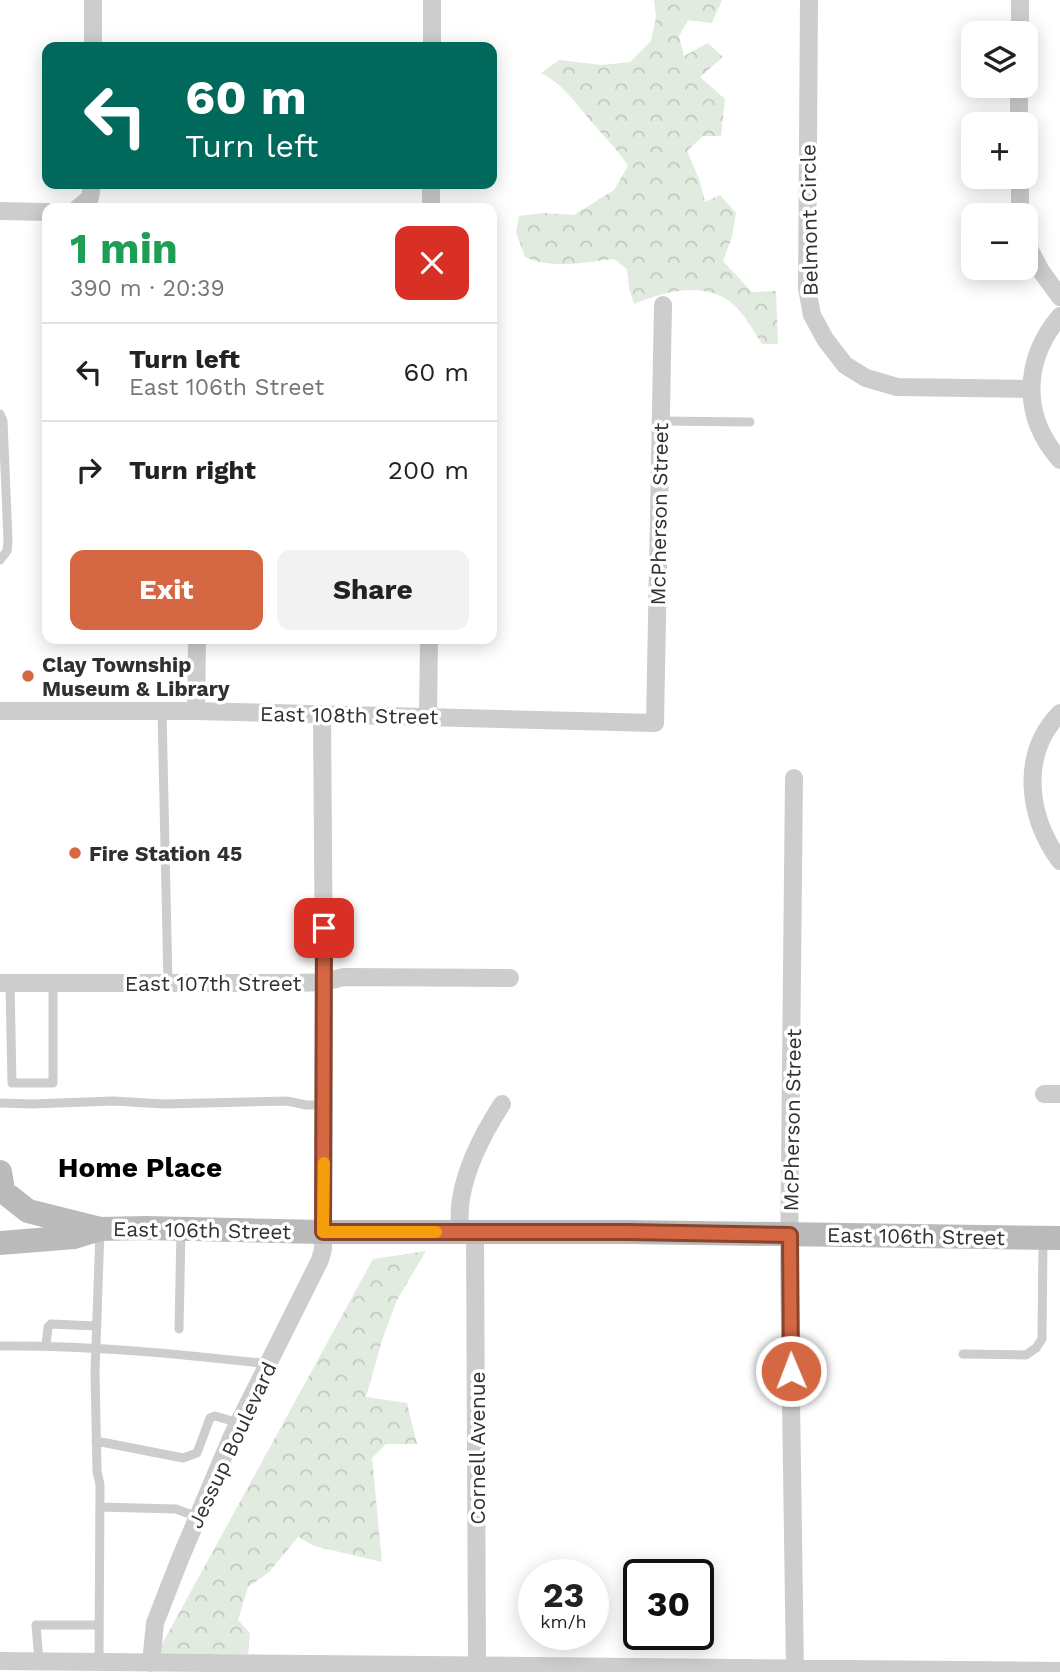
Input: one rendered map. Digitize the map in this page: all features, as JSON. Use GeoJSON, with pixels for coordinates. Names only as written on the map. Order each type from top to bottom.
{"type":"FeatureCollection","features":[{"type":"Feature","properties":{"kind":"street"},"geometry":{"type":"LineString","coordinates":[[93,0],[93,42]]}},
{"type":"Feature","properties":{"kind":"street"},"geometry":{"type":"LineString","coordinates":[[432,0],[432,42]]}},
{"type":"Feature","properties":{"kind":"street","name":"Belmont Circle"},"geometry":{"type":"LineString","coordinates":[[809,0],[807,288],[812,315],[824,339],[835,354],[856,372],[897,387],[1030,388]]}},
{"type":"Feature","properties":{"kind":"street"},"geometry":{"type":"LineString","coordinates":[[1020,0],[1020,21]]}},
{"type":"Feature","properties":{"kind":"street"},"geometry":{"type":"LineString","coordinates":[[0,211],[42,212]]}},
{"type":"Feature","properties":{"kind":"street"},"geometry":{"type":"LineString","coordinates":[[1038,265],[1060,297]]}},
{"type":"Feature","properties":{"kind":"street","name":"McPherson Street"},"geometry":{"type":"LineString","coordinates":[[655,723],[663,305]]}},
{"type":"Feature","properties":{"kind":"street"},"geometry":{"type":"LineString","coordinates":[[1060,316],[1036,355],[1030,388],[1037,423],[1049,447],[1060,460]]}},
{"type":"Feature","properties":{"kind":"street"},"geometry":{"type":"LineString","coordinates":[[195,711],[197,644]]}},
{"type":"Feature","properties":{"kind":"street"},"geometry":{"type":"LineString","coordinates":[[428,716],[429,644]]}},
{"type":"Feature","properties":{"kind":"street","name":"East 108th Street"},"geometry":{"type":"LineString","coordinates":[[0,711],[195,711],[655,723]]}},
{"type":"Feature","properties":{"kind":"street"},"geometry":{"type":"LineString","coordinates":[[1060,712],[1040,743],[1032,786],[1039,825],[1060,861]]}},
{"type":"Feature","properties":{"kind":"street","name":"Jessup Boulevard"},"geometry":{"type":"LineString","coordinates":[[151,1663],[155,1623],[198,1517],[239,1423],[320,1260],[323,1232],[324,1105],[322,714]]}},
{"type":"Feature","properties":{"kind":"street","name":"McPherson Street"},"geometry":{"type":"LineString","coordinates":[[794,778],[790,1235],[794,1670]]}},
{"type":"Feature","properties":{"kind":"street","name":"East 107th Street"},"geometry":{"type":"LineString","coordinates":[[5,983],[324,982],[344,977],[510,978]]}},
{"type":"Feature","properties":{"kind":"street"},"geometry":{"type":"LineString","coordinates":[[467,1232],[460,1201],[481,1140],[502,1104]]}},
{"type":"Feature","properties":{"kind":"street"},"geometry":{"type":"LineString","coordinates":[[0,1240],[10,1218],[3,1184]]}},
{"type":"Feature","properties":{"kind":"street","name":"East 106th Street"},"geometry":{"type":"LineString","coordinates":[[3,1184],[28,1211],[100,1229],[1051,1238]]}},
{"type":"Feature","properties":{"kind":"street","name":"East 106th Street"},"geometry":{"type":"LineString","coordinates":[[0,1240],[74,1237],[100,1229]]}},
{"type":"Feature","properties":{"kind":"street","name":"Cornell Avenue"},"geometry":{"type":"LineString","coordinates":[[467,1232],[477,1664]]}},
{"type":"Feature","properties":{"kind":"street"},"geometry":{"type":"LineString","coordinates":[[0,1661],[151,1663],[214,1668],[370,1668],[477,1664],[579,1669],[1060,1671]]}},
{"type":"Feature","properties":{"kind":"lane"},"geometry":{"type":"LineString","coordinates":[[0,414],[3,421],[3,495],[8,541],[7,551],[0,560]]}},
{"type":"Feature","properties":{"kind":"lane"},"geometry":{"type":"LineString","coordinates":[[660,421],[750,422]]}},
{"type":"Feature","properties":{"kind":"lane"},"geometry":{"type":"LineString","coordinates":[[162,711],[168,983]]}},
{"type":"Feature","properties":{"kind":"lane"},"geometry":{"type":"LineString","coordinates":[[5,983],[12,1083],[53,1083],[53,983]]}},
{"type":"Feature","properties":{"kind":"lane"},"geometry":{"type":"LineString","coordinates":[[0,1103],[113,1101],[164,1104],[287,1101],[324,1105]]}},
{"type":"Feature","properties":{"kind":"lane"},"geometry":{"type":"LineString","coordinates":[[99,1662],[100,1507],[96,1441],[96,1348],[100,1229]]}},
{"type":"Feature","properties":{"kind":"lane"},"geometry":{"type":"LineString","coordinates":[[179,1329],[181,1229]]}},
{"type":"Feature","properties":{"kind":"lane"},"geometry":{"type":"LineString","coordinates":[[963,1354],[1026,1355],[1036,1349],[1042,1339],[1051,1238]]}},
{"type":"Feature","properties":{"kind":"lane"},"geometry":{"type":"LineString","coordinates":[[46,1345],[48,1327],[51,1324],[97,1326]]}},
{"type":"Feature","properties":{"kind":"lane"},"geometry":{"type":"LineString","coordinates":[[0,1346],[96,1348],[269,1364]]}},
{"type":"Feature","properties":{"kind":"lane"},"geometry":{"type":"LineString","coordinates":[[96,1441],[183,1458],[197,1453],[210,1418],[219,1417],[239,1423]]}},
{"type":"Feature","properties":{"kind":"lane"},"geometry":{"type":"LineString","coordinates":[[100,1507],[176,1509],[198,1517]]}},
{"type":"Feature","properties":{"kind":"lane"},"geometry":{"type":"LineString","coordinates":[[39,1661],[36,1625],[99,1625]]}},
{"type":"Feature","properties":{"kind":"green space"},"geometry":{"type":"Polygon","coordinates":[[[654,0],[722,0],[712,23],[688,20],[679,36],[684,56],[708,43],[723,57],[700,77],[725,99],[721,136],[703,136],[687,151],[705,202],[720,195],[736,213],[732,237],[723,261],[752,292],[776,291],[778,344],[762,344],[737,308],[714,293],[687,290],[634,304],[627,269],[614,259],[558,264],[525,257],[516,232],[519,216],[543,213],[574,215],[614,190],[628,166],[571,97],[541,73],[559,60],[602,65],[630,62],[651,41],[656,17],[654,0]]]}},
{"type":"Feature","properties":{"kind":"green space"},"geometry":{"type":"Polygon","coordinates":[[[426,1251],[397,1300],[366,1397],[407,1403],[417,1444],[386,1444],[372,1458],[382,1562],[314,1546],[298,1537],[268,1573],[248,1587],[238,1620],[250,1633],[248,1654],[156,1655],[373,1259],[426,1251]]]}},
{"type":"Feature","properties":{"kind":"slow traffic"},"geometry":{"type":"LineString","coordinates":[[324,1163],[323,1232],[436,1232]]}},
{"type":"Feature","properties":{"kind":"place","name":"Clay Township Museum & Library"},"geometry":{"type":"Point","coordinates":[28,676]}},
{"type":"Feature","properties":{"kind":"place","name":"Fire Station 45"},"geometry":{"type":"Point","coordinates":[75,853]}},
{"type":"Feature","properties":{"kind":"district","name":"Home Place"},"geometry":{"type":"Point","coordinates":[140,1167]}},
{"type":"Feature","properties":{"kind":"route"},"geometry":{"type":"LineString","coordinates":[[324,928],[323,1232],[790,1235],[791,1371]]}}]}
